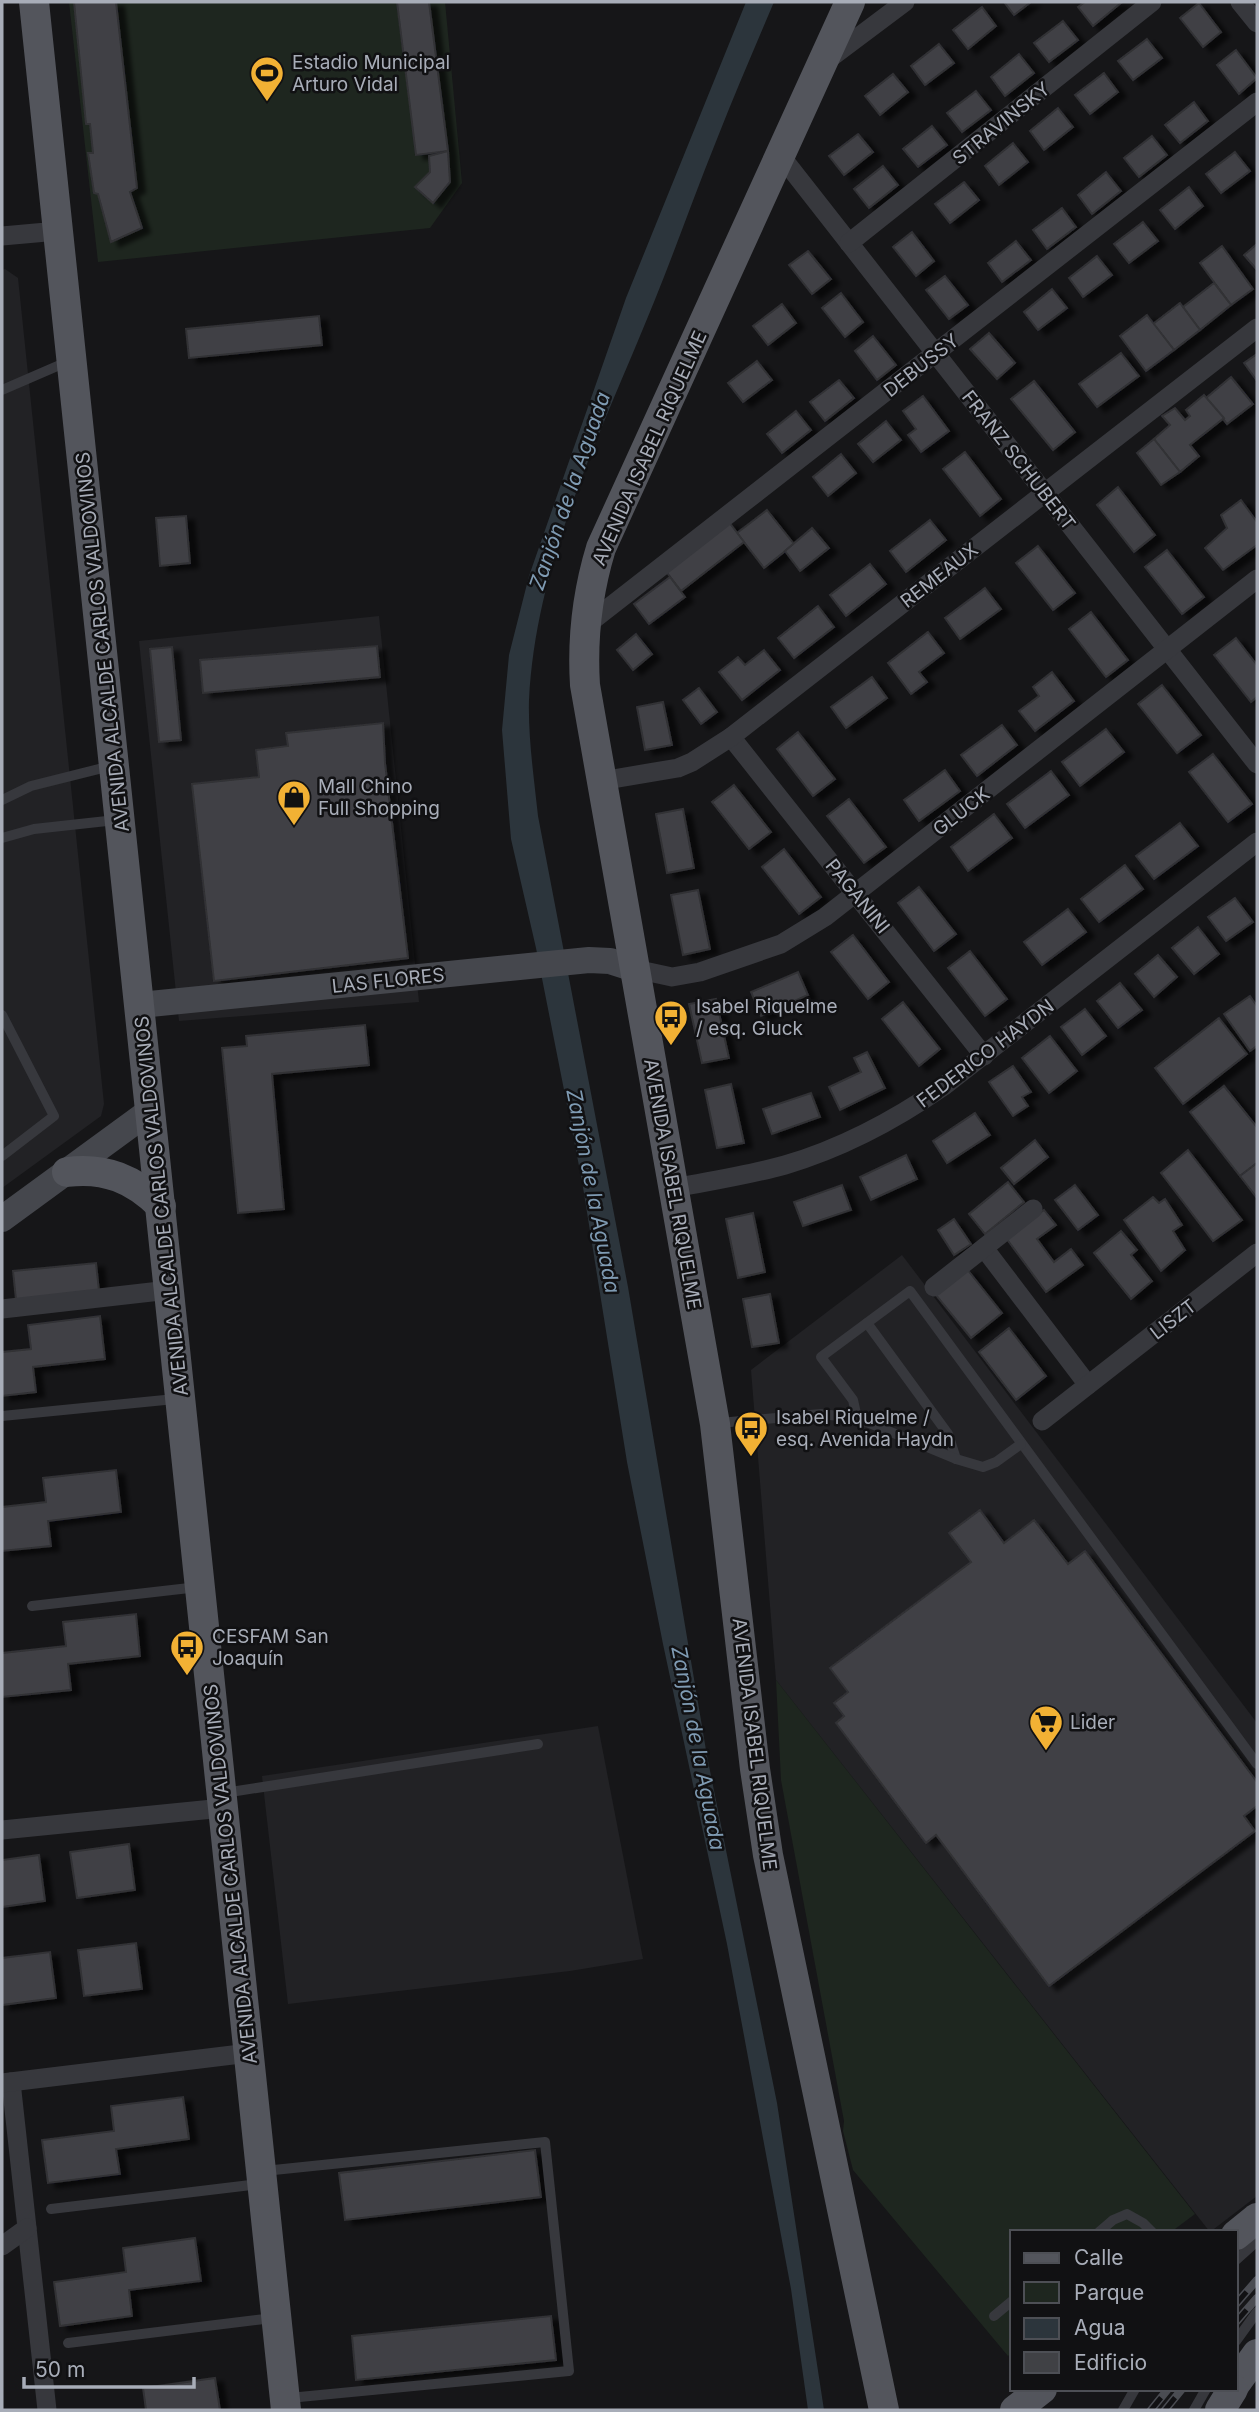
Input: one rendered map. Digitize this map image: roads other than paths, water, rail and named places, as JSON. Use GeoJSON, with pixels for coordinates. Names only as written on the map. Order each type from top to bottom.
{"type":"FeatureCollection","features":[{"type":"Feature","properties":{"kind":"main road","name":"AVENIDA ALCALDE CARLOS VALDOVINOS"},"geometry":{"type":"LineString","coordinates":[[34,2],[285,2404]]}},
{"type":"Feature","properties":{"kind":"main road","name":"AVENIDA ISABEL RIQUELME"},"geometry":{"type":"LineString","coordinates":[[850,2],[818,67],[781,156],[601,548],[584,627],[585,685],[715,1424],[755,1769],[768,1855],[884,2410]]}},
{"type":"Feature","properties":{"kind":"main road"},"geometry":{"type":"LineString","coordinates":[[67,1172],[94,1171],[122,1178],[137,1185],[161,1206]]}},
{"type":"Feature","properties":{"kind":"main road"},"geometry":{"type":"LineString","coordinates":[[1238,2233],[1257,2218]]}},
{"type":"Feature","properties":{"kind":"main road"},"geometry":{"type":"LineString","coordinates":[[1238,2381],[1257,2354]]}},
{"type":"Feature","properties":{"kind":"main road"},"geometry":{"type":"LineString","coordinates":[[1015,2410],[1040,2391]]}},
{"type":"Feature","properties":{"kind":"main road"},"geometry":{"type":"LineString","coordinates":[[1029,2410],[1040,2391]]}},
{"type":"Feature","properties":{"kind":"main road"},"geometry":{"type":"LineString","coordinates":[[1220,2410],[1232,2391]]}},
{"type":"Feature","properties":{"kind":"street"},"geometry":{"type":"LineString","coordinates":[[818,67],[905,2]]}},
{"type":"Feature","properties":{"kind":"street","name":"STRAVINSKY"},"geometry":{"type":"LineString","coordinates":[[849,243],[1152,2]]}},
{"type":"Feature","properties":{"kind":"street"},"geometry":{"type":"LineString","coordinates":[[1240,2],[1257,23]]}},
{"type":"Feature","properties":{"kind":"street","name":"DEBUSSY"},"geometry":{"type":"LineString","coordinates":[[584,627],[1257,102]]}},
{"type":"Feature","properties":{"kind":"street","name":"FRANZ SCHUBERT"},"geometry":{"type":"LineString","coordinates":[[781,156],[1257,764]]}},
{"type":"Feature","properties":{"kind":"street"},"geometry":{"type":"LineString","coordinates":[[2,236],[58,231]]}},
{"type":"Feature","properties":{"kind":"street","name":"REMEAUX"},"geometry":{"type":"LineString","coordinates":[[601,781],[678,768],[731,737],[1257,328]]}},
{"type":"Feature","properties":{"kind":"street","name":"GLUCK"},"geometry":{"type":"LineString","coordinates":[[635,969],[672,977],[729,963],[781,944],[825,917],[1257,579]]}},
{"type":"Feature","properties":{"kind":"street","name":"PAGANINI"},"geometry":{"type":"LineString","coordinates":[[731,737],[984,1056]]}},
{"type":"Feature","properties":{"kind":"street","name":"FEDERICO HAYDN"},"geometry":{"type":"LineString","coordinates":[[674,1188],[785,1165],[851,1141],[915,1107],[1257,842]]}},
{"type":"Feature","properties":{"kind":"street","name":"LAS FLORES"},"geometry":{"type":"LineString","coordinates":[[140,1004],[589,960],[610,961],[635,969]]}},
{"type":"Feature","properties":{"kind":"street"},"geometry":{"type":"LineString","coordinates":[[2,1219],[151,1110]]}},
{"type":"Feature","properties":{"kind":"street"},"geometry":{"type":"LineString","coordinates":[[934,1287],[1033,1209]]}},
{"type":"Feature","properties":{"kind":"street"},"geometry":{"type":"LineString","coordinates":[[984,1248],[1088,1385]]}},
{"type":"Feature","properties":{"kind":"street","name":"LISZT"},"geometry":{"type":"LineString","coordinates":[[1042,1421],[1257,1253]]}},
{"type":"Feature","properties":{"kind":"street"},"geometry":{"type":"LineString","coordinates":[[2,1310],[169,1290]]}},
{"type":"Feature","properties":{"kind":"street"},"geometry":{"type":"LineString","coordinates":[[2,1830],[223,1801]]}},
{"type":"Feature","properties":{"kind":"street"},"geometry":{"type":"LineString","coordinates":[[47,2410],[27,2228],[7,2083],[249,2053]]}},
{"type":"Feature","properties":{"kind":"street"},"geometry":{"type":"LineString","coordinates":[[2,2246],[27,2228]]}},
{"type":"Feature","properties":{"kind":"lane"},"geometry":{"type":"LineString","coordinates":[[2,390],[72,360]]}},
{"type":"Feature","properties":{"kind":"lane"},"geometry":{"type":"LineString","coordinates":[[2,800],[31,786],[114,765]]}},
{"type":"Feature","properties":{"kind":"lane"},"geometry":{"type":"LineString","coordinates":[[2,838],[34,829],[120,819]]}},
{"type":"Feature","properties":{"kind":"lane"},"geometry":{"type":"LineString","coordinates":[[2,1015],[54,1116],[2,1156]]}},
{"type":"Feature","properties":{"kind":"lane"},"geometry":{"type":"LineString","coordinates":[[857,1418],[857,1408],[853,1400],[821,1357],[910,1291],[1257,1764]]}},
{"type":"Feature","properties":{"kind":"lane"},"geometry":{"type":"LineString","coordinates":[[867,1323],[948,1434],[956,1459]]}},
{"type":"Feature","properties":{"kind":"lane"},"geometry":{"type":"LineString","coordinates":[[2,1416],[181,1398]]}},
{"type":"Feature","properties":{"kind":"lane"},"geometry":{"type":"LineString","coordinates":[[715,1424],[821,1414],[857,1418],[956,1459],[987,1466],[1021,1444]]}},
{"type":"Feature","properties":{"kind":"lane"},"geometry":{"type":"LineString","coordinates":[[32,1606],[200,1587]]}},
{"type":"Feature","properties":{"kind":"lane"},"geometry":{"type":"LineString","coordinates":[[223,1801],[538,1744]]}},
{"type":"Feature","properties":{"kind":"lane"},"geometry":{"type":"LineString","coordinates":[[51,2209],[262,2178],[545,2142],[569,2371],[285,2404]]}},
{"type":"Feature","properties":{"kind":"lane"},"geometry":{"type":"LineString","coordinates":[[1101,2230],[1113,2220],[1127,2214],[1150,2230]]}},
{"type":"Feature","properties":{"kind":"lane"},"geometry":{"type":"LineString","coordinates":[[1238,2258],[1257,2241]]}},
{"type":"Feature","properties":{"kind":"lane"},"geometry":{"type":"LineString","coordinates":[[994,2316],[1010,2303]]}},
{"type":"Feature","properties":{"kind":"lane"},"geometry":{"type":"LineString","coordinates":[[1238,2338],[1257,2312]]}},
{"type":"Feature","properties":{"kind":"lane"},"geometry":{"type":"LineString","coordinates":[[68,2343],[276,2318]]}},
{"type":"Feature","properties":{"kind":"lane"},"geometry":{"type":"LineString","coordinates":[[1123,2410],[1134,2391]]}},
{"type":"Feature","properties":{"kind":"lane"},"geometry":{"type":"LineString","coordinates":[[1194,2410],[1205,2391]]}},
{"type":"Feature","properties":{"kind":"water","name":"Zanjón de la Aguada"},"geometry":{"type":"Polygon","coordinates":[[[746,2],[774,2],[575,496],[544,596],[534,648],[529,714],[538,816],[628,1287],[707,1756],[777,2103],[824,2410],[808,2410],[791,2289],[727,1944],[627,1462],[582,1181],[536,948],[511,839],[502,730],[509,655],[529,576],[626,298],[746,2]]]}},
{"type":"Feature","properties":{"kind":"railway"},"geometry":{"type":"LineString","coordinates":[[1238,2302],[1257,2280]]}},
{"type":"Feature","properties":{"kind":"railway"},"geometry":{"type":"LineString","coordinates":[[1238,2320],[1257,2298]]}},
{"type":"Feature","properties":{"kind":"railway"},"geometry":{"type":"LineString","coordinates":[[1151,2410],[1166,2391]]}},
{"type":"Feature","properties":{"kind":"railway"},"geometry":{"type":"LineString","coordinates":[[1165,2410],[1180,2391]]}},
{"type":"Feature","properties":{"kind":"place","name":"Estadio Municipal Arturo Vidal"},"geometry":{"type":"Point","coordinates":[267,103]}},
{"type":"Feature","properties":{"kind":"place","name":"Mall Chino Full Shopping"},"geometry":{"type":"Point","coordinates":[294,827]}},
{"type":"Feature","properties":{"kind":"place","name":"Isabel Riquelme / esq. Gluck"},"geometry":{"type":"Point","coordinates":[671,1047]}},
{"type":"Feature","properties":{"kind":"place","name":"Isabel Riquelme / esq. Avenida Haydn"},"geometry":{"type":"Point","coordinates":[751,1458]}},
{"type":"Feature","properties":{"kind":"place","name":"CESFAM San Joaquín"},"geometry":{"type":"Point","coordinates":[187,1677]}},
{"type":"Feature","properties":{"kind":"place","name":"Lider"},"geometry":{"type":"Point","coordinates":[1046,1752]}}]}
